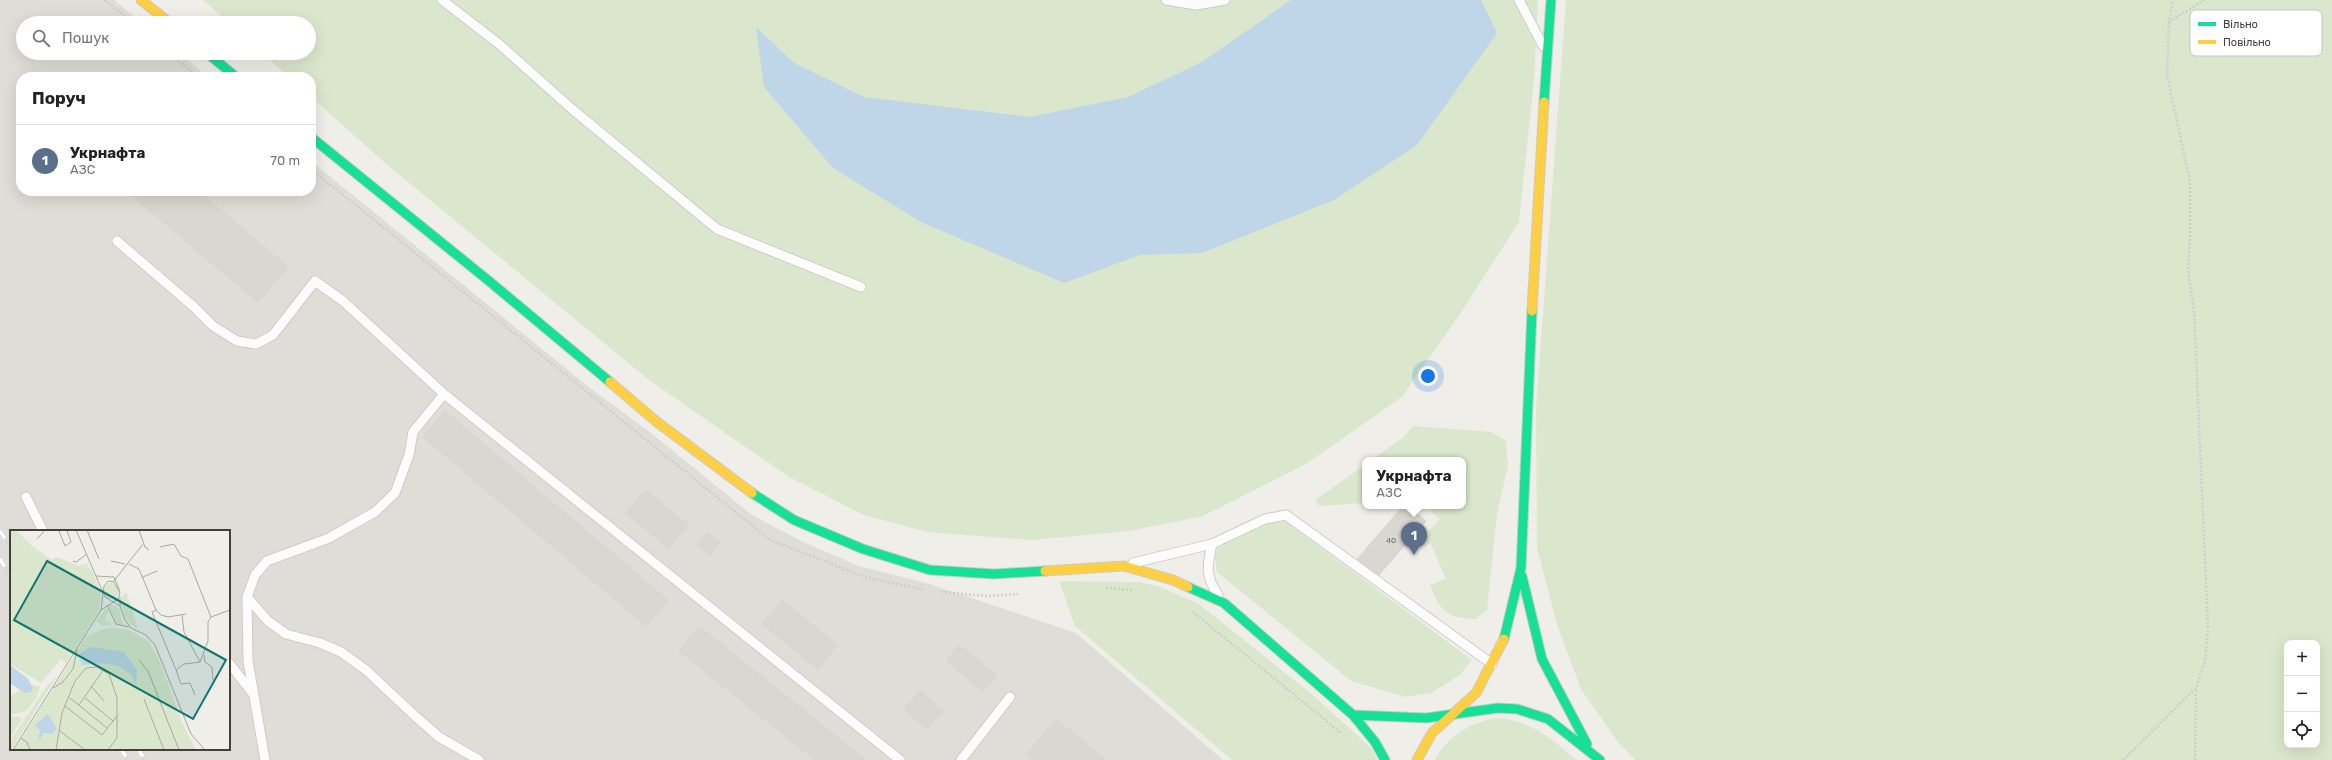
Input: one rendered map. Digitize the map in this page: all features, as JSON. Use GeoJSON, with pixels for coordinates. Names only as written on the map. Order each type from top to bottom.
{"type":"FeatureCollection","features":[{"type":"Feature","properties":{"kind":"main road"},"geometry":{"type":"LineString","coordinates":[[141,0],[161,16]]}},
{"type":"Feature","properties":{"kind":"main road"},"geometry":{"type":"LineString","coordinates":[[1417,760],[1432,733],[1476,693],[1492,664],[1505,637],[1521,568],[1536,228],[1551,0]]}},
{"type":"Feature","properties":{"kind":"main road"},"geometry":{"type":"LineString","coordinates":[[215,60],[230,72]]}},
{"type":"Feature","properties":{"kind":"main road"},"geometry":{"type":"LineString","coordinates":[[316,141],[495,286],[657,422],[734,482],[794,520],[863,549],[930,570],[994,574],[1124,566],[1173,580],[1224,603],[1353,715],[1375,742],[1385,760]]}},
{"type":"Feature","properties":{"kind":"main road"},"geometry":{"type":"LineString","coordinates":[[1521,568],[1542,660],[1563,702],[1597,758]]}},
{"type":"Feature","properties":{"kind":"main road"},"geometry":{"type":"LineString","coordinates":[[1353,715],[1404,720],[1451,716],[1492,707],[1528,711],[1559,726],[1597,758]]}},
{"type":"Feature","properties":{"kind":"lane"},"geometry":{"type":"LineString","coordinates":[[442,0],[499,44],[572,109],[717,229],[861,287]]}},
{"type":"Feature","properties":{"kind":"lane"},"geometry":{"type":"LineString","coordinates":[[1166,0],[1196,6],[1225,0]]}},
{"type":"Feature","properties":{"kind":"lane"},"geometry":{"type":"LineString","coordinates":[[1519,0],[1547,54]]}},
{"type":"Feature","properties":{"kind":"lane"},"geometry":{"type":"LineString","coordinates":[[117,241],[193,306],[213,326],[237,341],[256,344],[273,335],[315,281],[343,301],[444,394],[900,760]]}},
{"type":"Feature","properties":{"kind":"lane"},"geometry":{"type":"LineString","coordinates":[[265,760],[248,661],[247,597],[255,575],[267,561],[329,538],[352,526],[375,512],[395,493],[409,455],[413,432],[444,394]]}},
{"type":"Feature","properties":{"kind":"lane"},"geometry":{"type":"LineString","coordinates":[[26,497],[42,530]]}},
{"type":"Feature","properties":{"kind":"lane"},"geometry":{"type":"LineString","coordinates":[[1124,566],[1212,544],[1265,519],[1286,515],[1492,664]]}},
{"type":"Feature","properties":{"kind":"lane"},"geometry":{"type":"LineString","coordinates":[[1212,544],[1207,565],[1209,581],[1224,603]]}},
{"type":"Feature","properties":{"kind":"lane"},"geometry":{"type":"LineString","coordinates":[[247,597],[268,621],[286,634],[320,642],[341,652],[366,670],[439,737],[479,760]]}},
{"type":"Feature","properties":{"kind":"lane"},"geometry":{"type":"LineString","coordinates":[[230,664],[254,696]]}},
{"type":"Feature","properties":{"kind":"lane"},"geometry":{"type":"LineString","coordinates":[[961,760],[1010,697]]}},
{"type":"Feature","properties":{"kind":"path"},"geometry":{"type":"LineString","coordinates":[[105,0],[124,16]]}},
{"type":"Feature","properties":{"kind":"path"},"geometry":{"type":"LineString","coordinates":[[2172,0],[2169,22],[2167,75],[2190,181],[2190,239],[2188,271],[2194,310],[2208,629],[2205,661],[2196,688],[2194,760]]}},
{"type":"Feature","properties":{"kind":"path"},"geometry":{"type":"LineString","coordinates":[[2169,22],[2204,0]]}},
{"type":"Feature","properties":{"kind":"path"},"geometry":{"type":"LineString","coordinates":[[177,60],[192,72]]}},
{"type":"Feature","properties":{"kind":"path"},"geometry":{"type":"LineString","coordinates":[[316,173],[770,540],[865,577],[926,590]]}},
{"type":"Feature","properties":{"kind":"path"},"geometry":{"type":"LineString","coordinates":[[1099,588],[1140,591]]}},
{"type":"Feature","properties":{"kind":"path"},"geometry":{"type":"LineString","coordinates":[[934,591],[988,596],[1023,593]]}},
{"type":"Feature","properties":{"kind":"path"},"geometry":{"type":"LineString","coordinates":[[1191,610],[1229,639],[1342,734]]}},
{"type":"Feature","properties":{"kind":"path"},"geometry":{"type":"LineString","coordinates":[[2123,760],[2196,688]]}},
{"type":"Feature","properties":{"kind":"shaded area"},"geometry":{"type":"Polygon","coordinates":[[[0,0],[114,0],[133,16],[16,16],[16,60],[187,60],[202,72],[16,72],[16,196],[316,196],[316,165],[595,392],[646,429],[752,515],[803,542],[859,566],[933,585],[1076,633],[1223,760],[0,760],[0,0]]]}},
{"type":"Feature","properties":{"kind":"green space"},"geometry":{"type":"Polygon","coordinates":[[[203,0],[1538,0],[1534,80],[1519,222],[1460,314],[1402,397],[1306,464],[1203,516],[1129,531],[1032,540],[927,532],[864,515],[789,477],[649,380],[385,163],[316,101],[316,72],[283,72],[270,60],[316,60],[316,16],[221,16],[203,0]]]}},
{"type":"Feature","properties":{"kind":"green space"},"geometry":{"type":"Polygon","coordinates":[[[1566,0],[2332,0],[2332,760],[1635,760],[1618,742],[1581,689],[1557,624],[1537,548],[1536,409],[1566,0]]]}},
{"type":"Feature","properties":{"kind":"green space"},"geometry":{"type":"Polygon","coordinates":[[[1413,426],[1492,432],[1506,441],[1508,466],[1497,513],[1487,610],[1476,619],[1466,619],[1451,615],[1441,607],[1430,585],[1446,579],[1431,544],[1422,546],[1420,540],[1440,519],[1429,509],[1466,509],[1466,457],[1375,457],[1404,437],[1413,426]]]}},
{"type":"Feature","properties":{"kind":"green space"},"geometry":{"type":"Polygon","coordinates":[[[1362,467],[1362,503],[1319,506],[1315,500],[1362,467]]]}},
{"type":"Feature","properties":{"kind":"green space"},"geometry":{"type":"Polygon","coordinates":[[[1285,521],[1472,660],[1460,675],[1431,693],[1406,697],[1351,681],[1217,572],[1215,557],[1218,548],[1267,524],[1285,521]]]}},
{"type":"Feature","properties":{"kind":"green space"},"geometry":{"type":"Polygon","coordinates":[[[1059,581],[1139,582],[1158,586],[1199,604],[1313,695],[1371,748],[1378,760],[1232,760],[1075,626],[1059,581]]]}},
{"type":"Feature","properties":{"kind":"green space"},"geometry":{"type":"Polygon","coordinates":[[[1496,718],[1508,719],[1530,726],[1558,744],[1576,760],[1435,760],[1446,744],[1460,732],[1477,723],[1496,718]]]}},
{"type":"Feature","properties":{"kind":"water"},"geometry":{"type":"Polygon","coordinates":[[[1291,0],[1481,0],[1497,33],[1417,145],[1334,200],[1202,253],[1140,255],[1064,283],[921,222],[833,168],[764,87],[756,27],[794,63],[864,97],[1030,117],[1128,97],[1202,62],[1291,0]]]}},
{"type":"Feature","properties":{"kind":"building"},"geometry":{"type":"Polygon","coordinates":[[[132,196],[204,196],[288,267],[258,302],[132,196]]]}},
{"type":"Feature","properties":{"kind":"building"},"geometry":{"type":"Polygon","coordinates":[[[445,411],[668,600],[646,626],[423,437],[445,411]]]}},
{"type":"Feature","properties":{"kind":"building"},"geometry":{"type":"Polygon","coordinates":[[[646,490],[688,525],[668,548],[626,513],[646,490]]]}},
{"type":"Feature","properties":{"kind":"building"},"geometry":{"type":"Polygon","coordinates":[[[1400,509],[1412,509],[1426,521],[1379,575],[1357,559],[1400,509]]]}},
{"type":"Feature","properties":{"kind":"building"},"geometry":{"type":"Polygon","coordinates":[[[707,533],[720,542],[711,555],[698,546],[707,533]]]}},
{"type":"Feature","properties":{"kind":"building"},"geometry":{"type":"Polygon","coordinates":[[[782,600],[837,645],[818,669],[762,624],[782,600]]]}},
{"type":"Feature","properties":{"kind":"building"},"geometry":{"type":"Polygon","coordinates":[[[699,626],[866,760],[815,760],[679,651],[699,626]]]}},
{"type":"Feature","properties":{"kind":"building"},"geometry":{"type":"Polygon","coordinates":[[[959,645],[996,675],[983,691],[946,661],[959,645]]]}},
{"type":"Feature","properties":{"kind":"building"},"geometry":{"type":"Polygon","coordinates":[[[920,691],[943,711],[927,729],[904,709],[920,691]]]}},
{"type":"Feature","properties":{"kind":"building"},"geometry":{"type":"Polygon","coordinates":[[[1056,719],[1106,760],[1034,760],[1027,754],[1056,719]]]}},
{"type":"Feature","properties":{"kind":"railway"},"geometry":{"type":"LineString","coordinates":[[0,531],[10,546]]}},
{"type":"Feature","properties":{"kind":"railway"},"geometry":{"type":"LineString","coordinates":[[0,559],[10,575]]}},
{"type":"Feature","properties":{"kind":"railway"},"geometry":{"type":"LineString","coordinates":[[122,750],[128,760]]}},
{"type":"Feature","properties":{"kind":"railway"},"geometry":{"type":"LineString","coordinates":[[139,750],[145,760]]}},
{"type":"Feature","properties":{"kind":"traffic: fast"},"geometry":{"type":"LineString","coordinates":[[1544,102],[1551,0]]}},
{"type":"Feature","properties":{"kind":"traffic: fast"},"geometry":{"type":"LineString","coordinates":[[215,60],[230,72]]}},
{"type":"Feature","properties":{"kind":"traffic: fast"},"geometry":{"type":"LineString","coordinates":[[316,141],[489,281],[610,382]]}},
{"type":"Feature","properties":{"kind":"traffic: fast"},"geometry":{"type":"LineString","coordinates":[[1504,639],[1521,568],[1532,311]]}},
{"type":"Feature","properties":{"kind":"traffic: fast"},"geometry":{"type":"LineString","coordinates":[[752,493],[794,520],[863,549],[930,570],[994,574],[1045,571]]}},
{"type":"Feature","properties":{"kind":"traffic: fast"},"geometry":{"type":"LineString","coordinates":[[1522,576],[1542,659],[1587,744]]}},
{"type":"Feature","properties":{"kind":"traffic: fast"},"geometry":{"type":"LineString","coordinates":[[1188,587],[1224,603],[1353,715],[1375,742],[1385,760]]}},
{"type":"Feature","properties":{"kind":"traffic: fast"},"geometry":{"type":"LineString","coordinates":[[1353,715],[1426,718],[1498,708],[1517,709],[1548,719],[1600,760]]}},
{"type":"Feature","properties":{"kind":"traffic: slow"},"geometry":{"type":"LineString","coordinates":[[141,0],[161,16]]}},
{"type":"Feature","properties":{"kind":"traffic: slow"},"geometry":{"type":"LineString","coordinates":[[1532,311],[1544,102]]}},
{"type":"Feature","properties":{"kind":"traffic: slow"},"geometry":{"type":"LineString","coordinates":[[610,382],[657,422],[752,493]]}},
{"type":"Feature","properties":{"kind":"traffic: slow"},"geometry":{"type":"LineString","coordinates":[[1045,571],[1124,566],[1173,580],[1188,587]]}},
{"type":"Feature","properties":{"kind":"traffic: slow"},"geometry":{"type":"LineString","coordinates":[[1417,760],[1432,733],[1476,693],[1504,639]]}},
{"type":"Feature","properties":{"kind":"place","name":"Укрнафта"},"geometry":{"type":"Point","coordinates":[1414,555]}}]}
